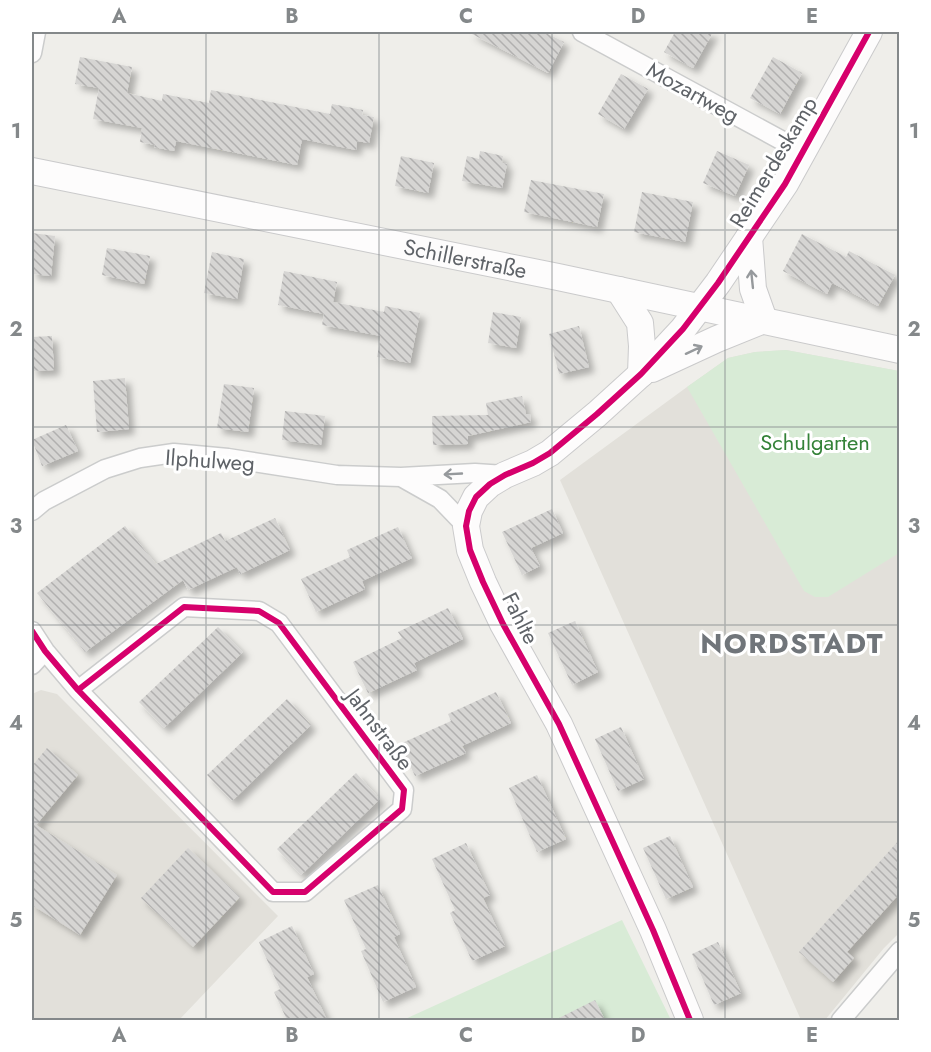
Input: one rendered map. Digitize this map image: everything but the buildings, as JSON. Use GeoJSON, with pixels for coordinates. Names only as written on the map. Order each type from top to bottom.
{"type":"FeatureCollection","features":[{"type":"Feature","properties":{"kind":"main road","name":"Reimerdeskamp"},"geometry":{"type":"LineString","coordinates":[[700,307],[785,184],[869,32]]}},
{"type":"Feature","properties":{"kind":"main road","name":"Schillerstraße"},"geometry":{"type":"LineString","coordinates":[[32,171],[619,290],[900,350]]}},
{"type":"Feature","properties":{"kind":"main road"},"geometry":{"type":"LineString","coordinates":[[641,374],[717,339],[764,321],[753,289],[749,237]]}},
{"type":"Feature","properties":{"kind":"main road"},"geometry":{"type":"LineString","coordinates":[[619,290],[640,323],[641,374]]}},
{"type":"Feature","properties":{"kind":"main road"},"geometry":{"type":"LineString","coordinates":[[466,526],[469,511],[476,497],[490,484],[505,475],[533,464],[550,453],[597,414],[641,374],[700,307]]}},
{"type":"Feature","properties":{"kind":"main road","name":"Fahlte"},"geometry":{"type":"LineString","coordinates":[[466,526],[470,550],[483,582],[503,624],[559,724],[653,930],[690,1020]]}},
{"type":"Feature","properties":{"kind":"street"},"geometry":{"type":"LineString","coordinates":[[32,52],[36,32]]}},
{"type":"Feature","properties":{"kind":"street","name":"Mozartweg"},"geometry":{"type":"LineString","coordinates":[[582,32],[803,152]]}},
{"type":"Feature","properties":{"kind":"street","name":"Ilphulweg"},"geometry":{"type":"LineString","coordinates":[[32,511],[44,501],[105,469],[140,458],[174,453],[228,458],[337,475],[401,477],[475,473],[505,475]]}},
{"type":"Feature","properties":{"kind":"street","name":"Ilphulweg"},"geometry":{"type":"LineString","coordinates":[[401,477],[440,498],[466,526]]}},
{"type":"Feature","properties":{"kind":"street","name":"Jahnstraße"},"geometry":{"type":"LineString","coordinates":[[32,631],[45,651],[78,690],[273,892],[305,892],[402,809],[404,790],[279,622],[259,611],[184,607],[78,690]]}},
{"type":"Feature","properties":{"kind":"street"},"geometry":{"type":"LineString","coordinates":[[32,665],[45,651]]}},
{"type":"Feature","properties":{"kind":"street"},"geometry":{"type":"LineString","coordinates":[[842,1020],[900,951]]}},
{"type":"Feature","properties":{"kind":"shaded area"},"geometry":{"type":"Polygon","coordinates":[[[786,350],[899,371],[899,933],[825,1020],[801,1020],[560,480],[728,358],[755,352],[786,350]]]}},
{"type":"Feature","properties":{"kind":"shaded area"},"geometry":{"type":"Polygon","coordinates":[[[41,690],[57,694],[278,916],[179,1020],[32,1020],[32,694],[41,690]]]}},
{"type":"Feature","properties":{"kind":"green space","name":"Schulgarten"},"geometry":{"type":"Polygon","coordinates":[[[786,350],[899,371],[899,553],[828,597],[815,597],[804,591],[687,387],[728,358],[755,352],[786,350]]]}},
{"type":"Feature","properties":{"kind":"green space"},"geometry":{"type":"Polygon","coordinates":[[[622,920],[671,1020],[403,1020],[622,920]]]}},
{"type":"Feature","properties":{"kind":"cycle path"},"geometry":{"type":"LineString","coordinates":[[690,1020],[653,930],[559,724],[503,624],[483,582],[470,550],[466,526],[469,511],[476,497],[490,484],[550,453],[641,374],[683,329],[718,283],[785,184],[869,32]]}},
{"type":"Feature","properties":{"kind":"cycle path"},"geometry":{"type":"LineString","coordinates":[[32,631],[45,651],[78,690],[273,892],[305,892],[402,809],[404,790],[279,623],[259,611],[184,607],[78,690]]}},
{"type":"Feature","properties":{"kind":"district","name":"NORDSTADT"},"geometry":{"type":"Point","coordinates":[792,643]}}]}
